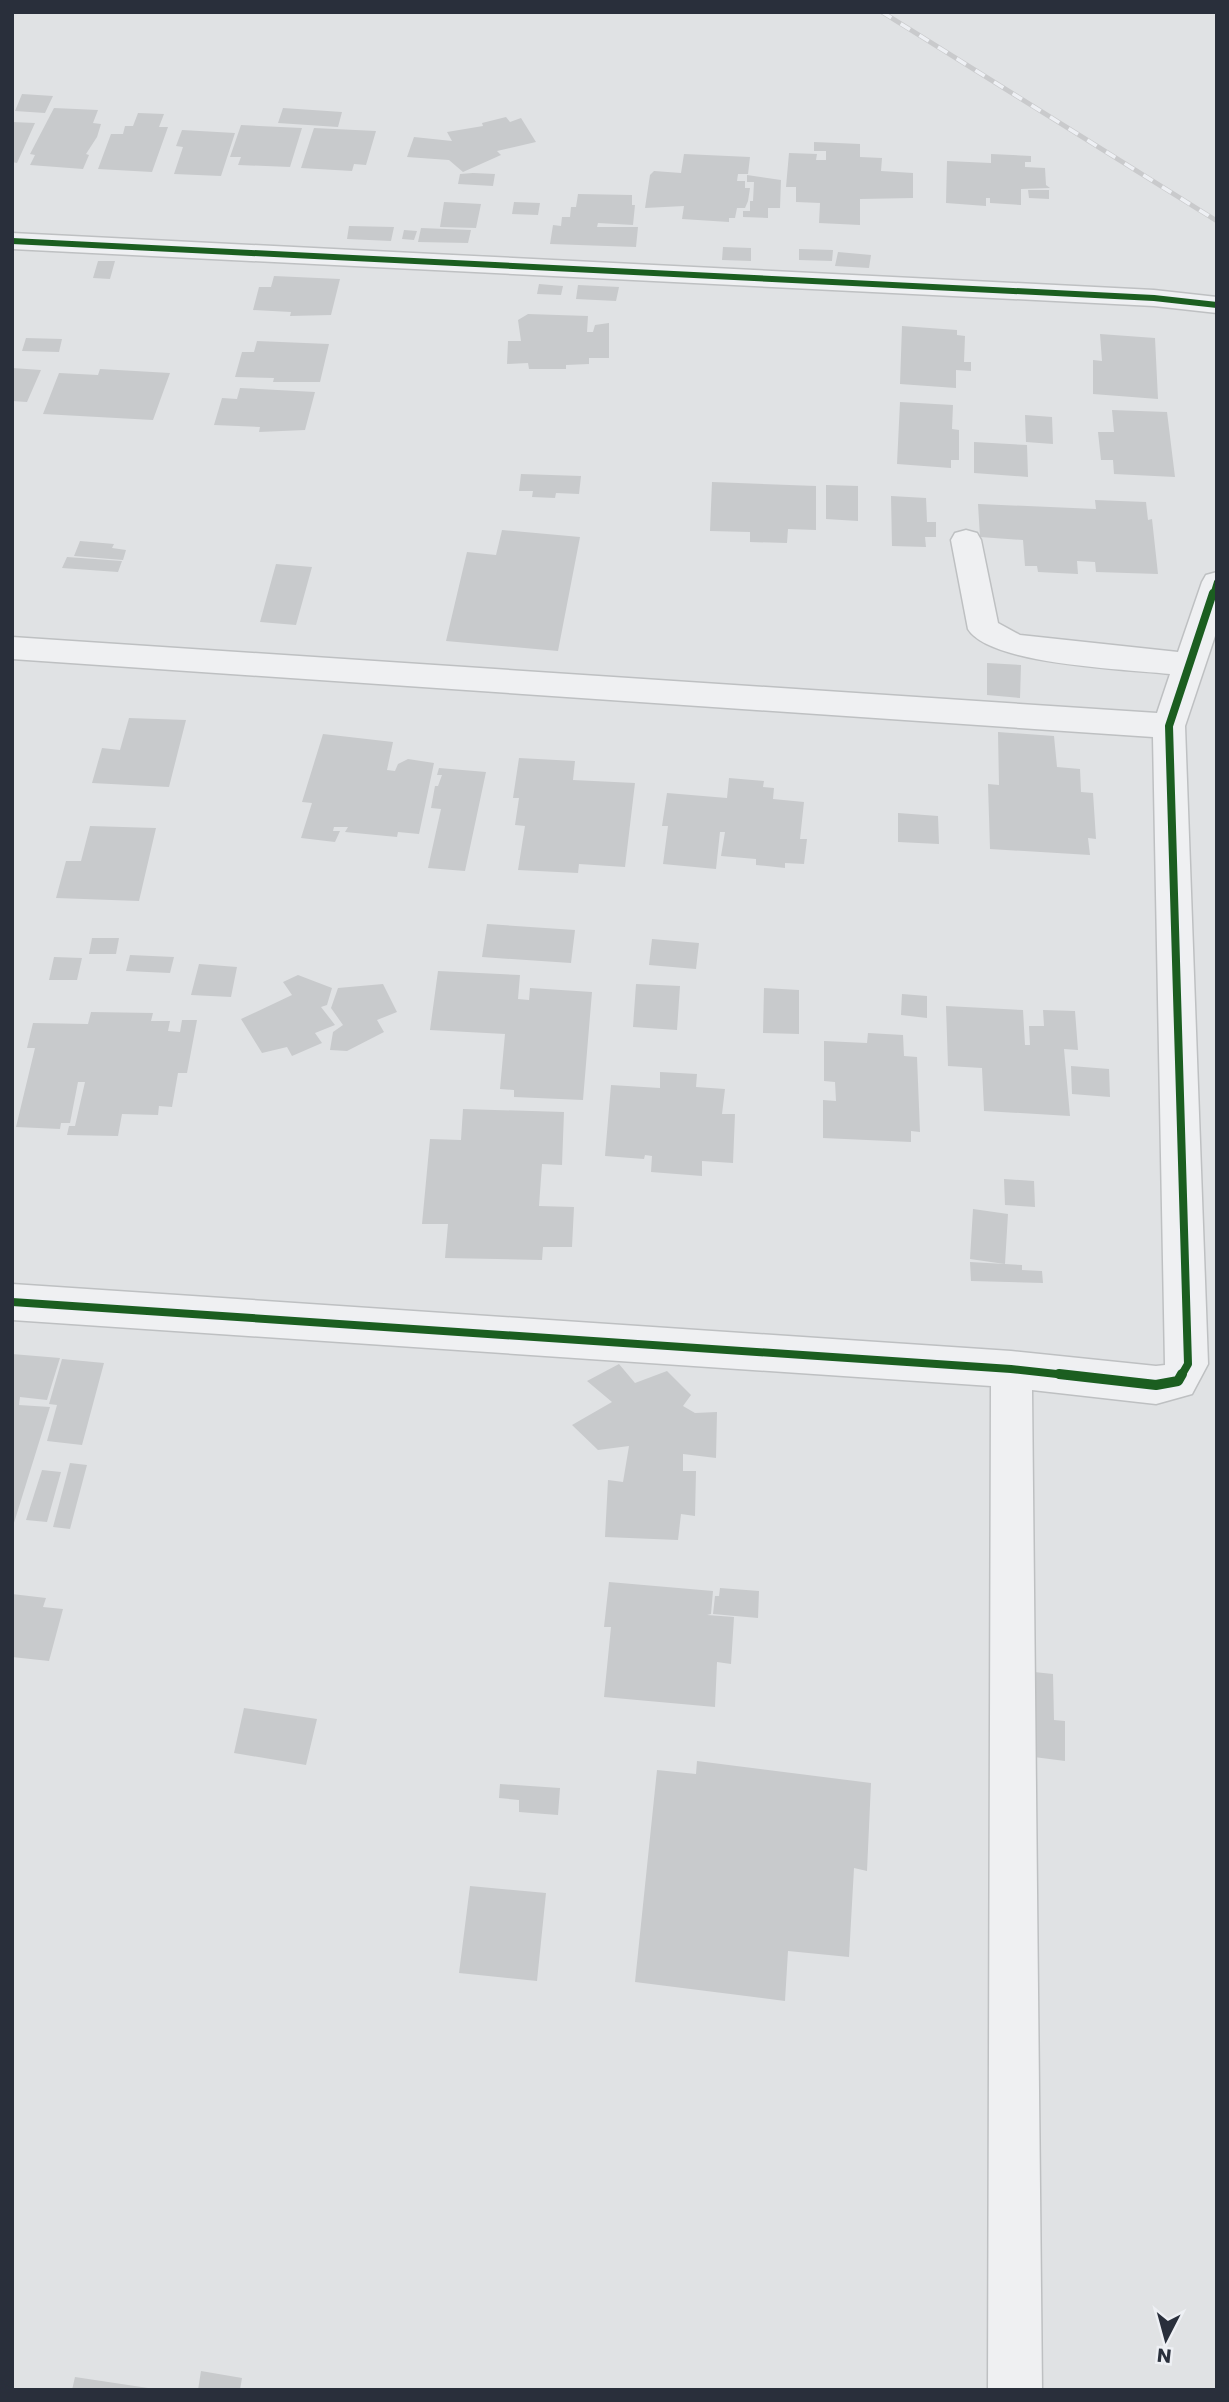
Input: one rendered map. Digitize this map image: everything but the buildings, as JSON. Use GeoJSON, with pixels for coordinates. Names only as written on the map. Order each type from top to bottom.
{"type":"FeatureCollection","features":[{"type":"Feature","properties":{"kind":"street"},"geometry":{"type":"LineString","coordinates":[[12,241],[1154,298],[1217,305]]}},
{"type":"Feature","properties":{"kind":"street"},"geometry":{"type":"LineString","coordinates":[[967,540],[984,629],[1014,645],[1189,666]]}},
{"type":"Feature","properties":{"kind":"street"},"geometry":{"type":"LineString","coordinates":[[12,1302],[1011,1369],[1156,1385],[1178,1381],[1188,1364],[1169,726],[1217,582]]}},
{"type":"Feature","properties":{"kind":"street"},"geometry":{"type":"LineString","coordinates":[[12,648],[1169,726]]}},
{"type":"Feature","properties":{"kind":"street"},"geometry":{"type":"LineString","coordinates":[[1011,1369],[1015,2390]]}},
{"type":"Feature","properties":{"kind":"railway"},"geometry":{"type":"LineString","coordinates":[[882,12],[1217,221]]}},
{"type":"Feature","properties":{"kind":"cycle path"},"geometry":{"type":"LineString","coordinates":[[12,241],[1154,298],[1217,305]]}},
{"type":"Feature","properties":{"kind":"cycle path"},"geometry":{"type":"LineString","coordinates":[[12,1302],[1011,1369],[1156,1385],[1178,1381],[1188,1364],[1169,726],[1217,582]]}}]}
